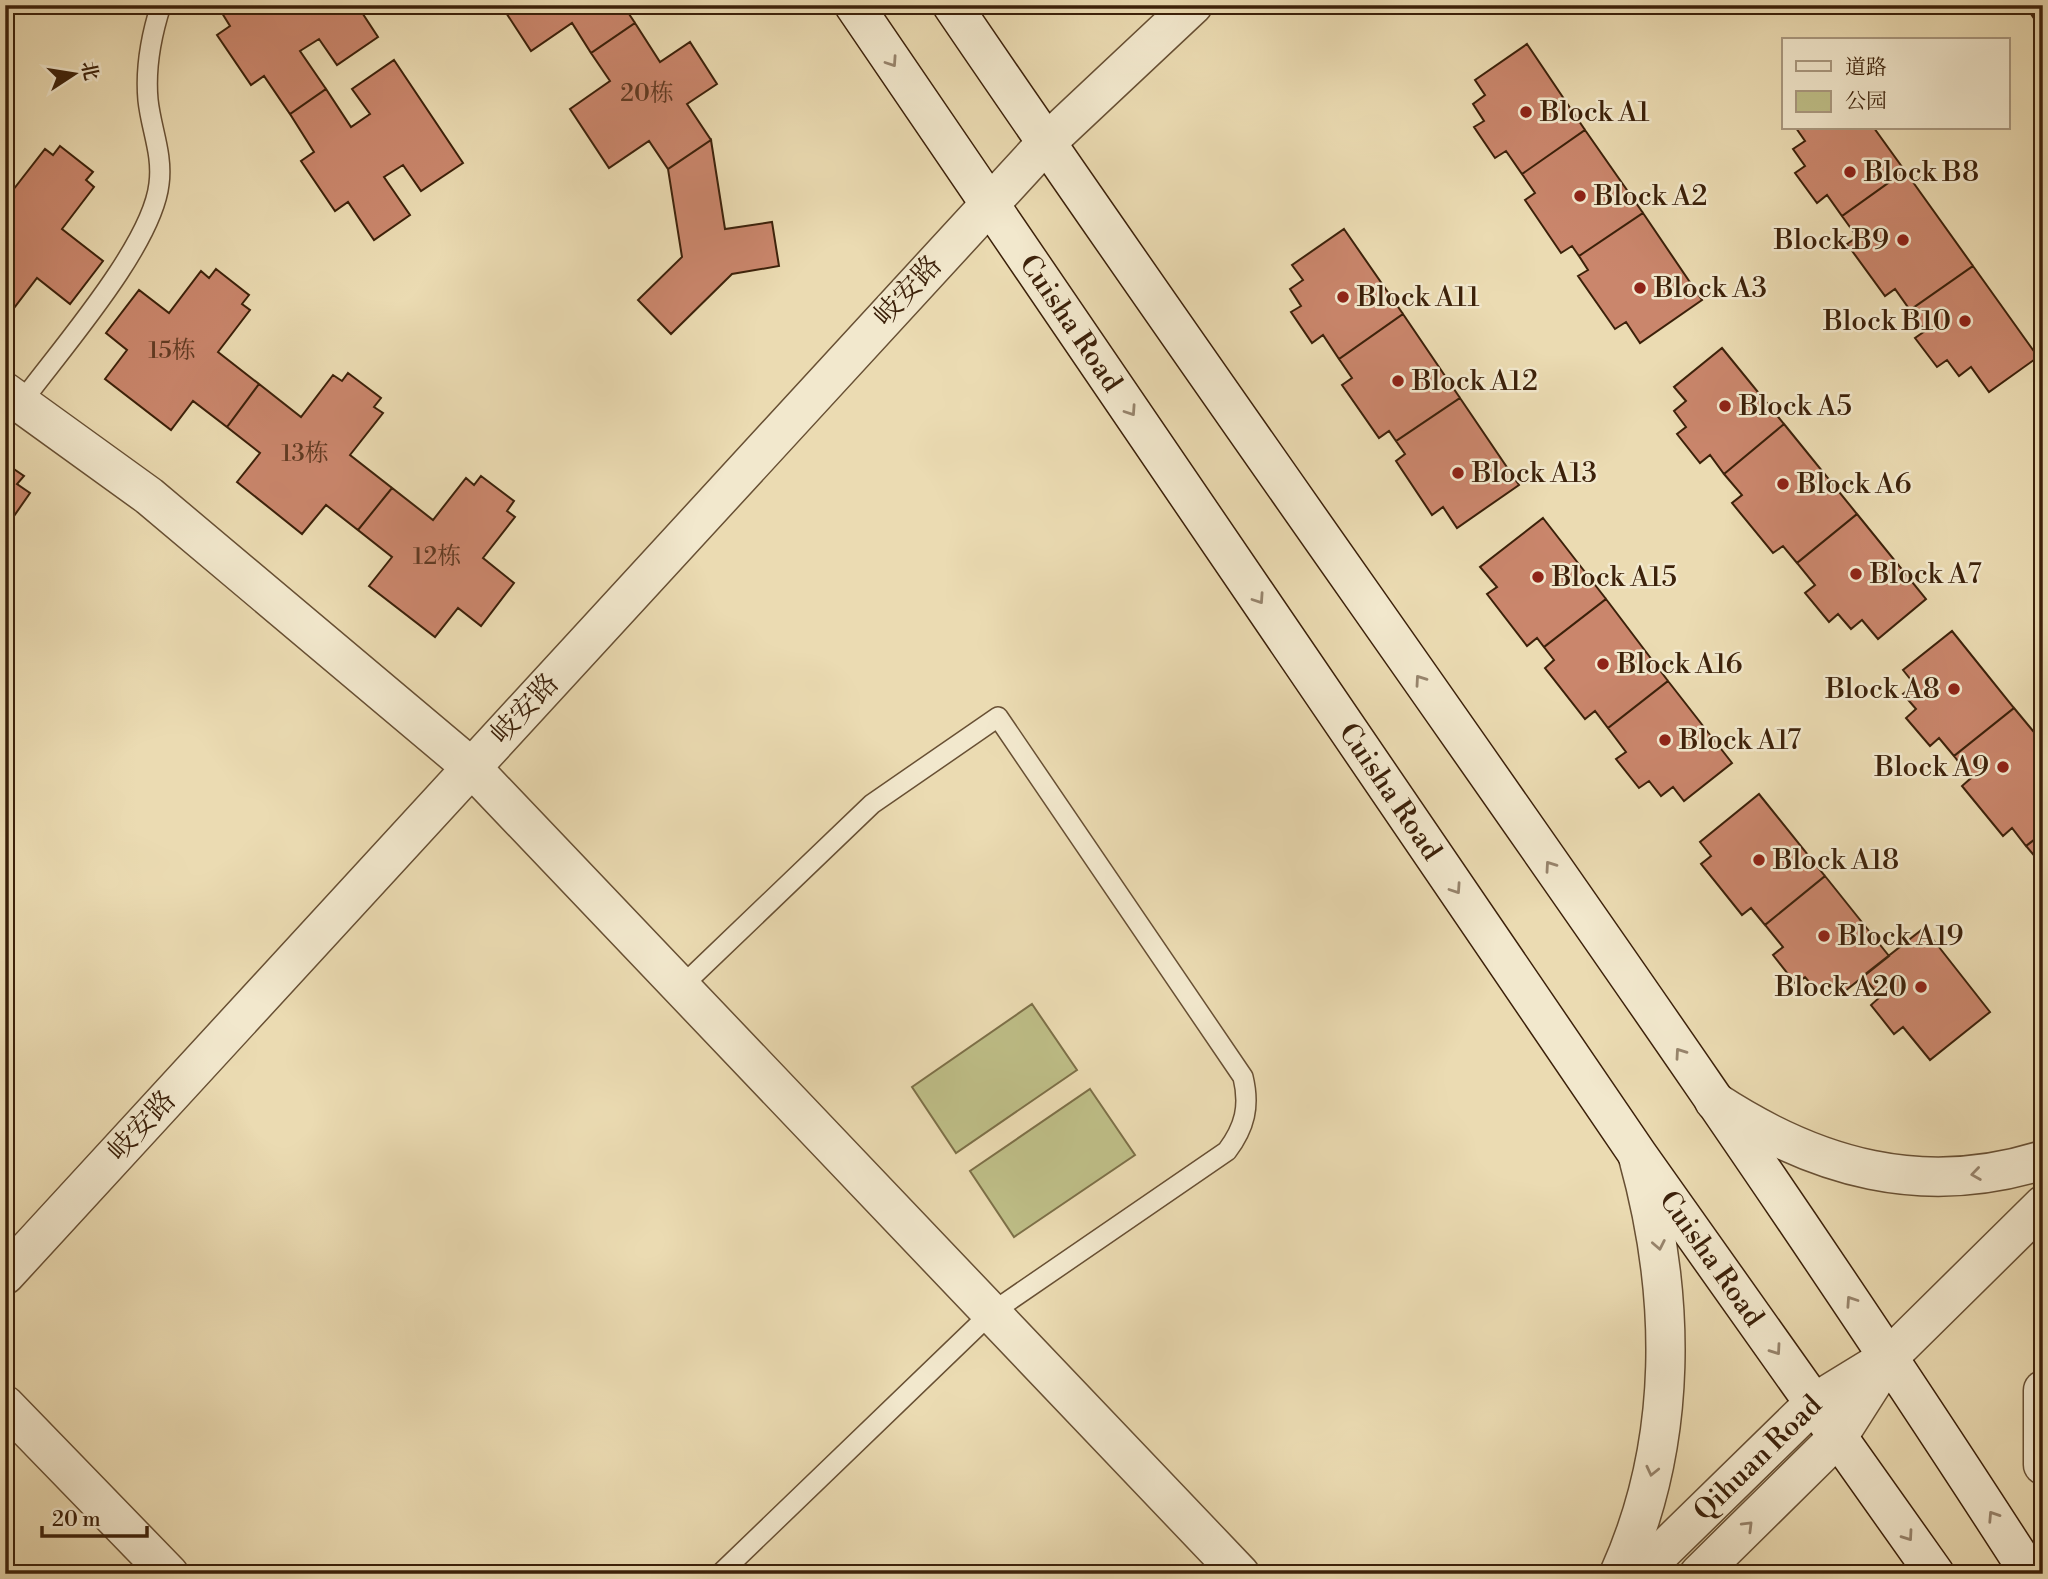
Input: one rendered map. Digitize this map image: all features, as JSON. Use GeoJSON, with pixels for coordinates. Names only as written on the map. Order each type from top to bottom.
{"type":"FeatureCollection","features":[{"type":"Feature","properties":{"kind":"street","name":"Cuisha Road"},"geometry":{"type":"LineString","coordinates":[[854,5],[1638,1155],[1935,1574]]}},
{"type":"Feature","properties":{"kind":"street"},"geometry":{"type":"LineString","coordinates":[[952,5],[1046,144],[1714,1101],[1889,1357],[2030,1574]]}},
{"type":"Feature","properties":{"kind":"street","name":"岐安路"},"geometry":{"type":"LineString","coordinates":[[5,1275],[989,203],[1046,144],[1193,5]]}},
{"type":"Feature","properties":{"kind":"street"},"geometry":{"type":"LineString","coordinates":[[13,397],[149,496],[471,767],[1240,1574]]}},
{"type":"Feature","properties":{"kind":"street"},"geometry":{"type":"LineString","coordinates":[[1714,1101],[1759,1131],[1796,1148],[1861,1168],[1914,1176],[1968,1175],[2043,1160]]}},
{"type":"Feature","properties":{"kind":"street"},"geometry":{"type":"LineString","coordinates":[[1619,1574],[1641,1514],[1654,1463],[1667,1360],[1661,1256],[1638,1155]]}},
{"type":"Feature","properties":{"kind":"street","name":"Qihuan Road"},"geometry":{"type":"LineString","coordinates":[[1699,1574],[1838,1437],[1889,1357],[2043,1205]]}},
{"type":"Feature","properties":{"kind":"street","name":"Qihuan Road"},"geometry":{"type":"LineString","coordinates":[[1639,1574],[1814,1403],[1889,1357]]}},
{"type":"Feature","properties":{"kind":"street"},"geometry":{"type":"LineString","coordinates":[[2043,1390],[2043,1465]]}},
{"type":"Feature","properties":{"kind":"street"},"geometry":{"type":"LineString","coordinates":[[5,1405],[169,1574]]}},
{"type":"Feature","properties":{"kind":"lane"},"geometry":{"type":"LineString","coordinates":[[13,397],[132,252],[150,220],[159,184],[159,148],[148,101],[148,53],[161,5]]}},
{"type":"Feature","properties":{"kind":"lane"},"geometry":{"type":"LineString","coordinates":[[681,987],[872,804],[998,717],[1243,1077],[1247,1108],[1244,1124],[1227,1150],[991,1313],[720,1574]]}},
{"type":"Feature","properties":{"kind":"green space"},"geometry":{"type":"Polygon","coordinates":[[[1032,1004],[1077,1070],[956,1153],[912,1087],[1032,1004]]]}},
{"type":"Feature","properties":{"kind":"green space"},"geometry":{"type":"Polygon","coordinates":[[[1090,1089],[1135,1155],[1014,1237],[970,1171],[1090,1089]]]}},
{"type":"Feature","properties":{"kind":"building"},"geometry":{"type":"Polygon","coordinates":[[[217,5],[357,5],[378,37],[337,65],[319,39],[300,51],[326,89],[290,114],[264,76],[251,85],[217,35],[230,26],[217,5]]]}},
{"type":"Feature","properties":{"kind":"building"},"geometry":{"type":"Polygon","coordinates":[[[501,5],[623,5],[635,23],[591,53],[572,23],[531,51],[501,5]]]}},
{"type":"Feature","properties":{"kind":"building"},"geometry":{"type":"Polygon","coordinates":[[[2025,5],[2043,5],[2043,32],[2025,5]]]}},
{"type":"Feature","properties":{"kind":"building"},"geometry":{"type":"Polygon","coordinates":[[[635,23],[660,62],[690,42],[717,84],[687,104],[711,140],[668,169],[649,141],[609,168],[570,109],[610,81],[591,53],[635,23]]]}},
{"type":"Feature","properties":{"kind":"building","name":"Block A1"},"geometry":{"type":"Polygon","coordinates":[[[1527,44],[1585,130],[1522,174],[1506,151],[1495,158],[1474,127],[1484,121],[1473,104],[1485,95],[1475,80],[1527,44]]]}},
{"type":"Feature","properties":{"kind":"building"},"geometry":{"type":"Polygon","coordinates":[[[394,60],[463,163],[421,191],[403,165],[384,177],[410,215],[374,240],[348,202],[335,211],[301,161],[314,152],[290,114],[326,89],[351,127],[370,114],[352,89],[394,60]]]}},
{"type":"Feature","properties":{"kind":"building","name":"Block A2"},"geometry":{"type":"Polygon","coordinates":[[[1585,130],[1643,213],[1579,256],[1572,246],[1561,253],[1525,200],[1535,193],[1522,174],[1585,130]]]}},
{"type":"Feature","properties":{"kind":"building","name":"Block B8"},"geometry":{"type":"Polygon","coordinates":[[[1797,130],[1875,130],[1905,171],[1842,216],[1827,195],[1817,203],[1795,173],[1805,166],[1793,149],[1805,141],[1797,130]]]}},
{"type":"Feature","properties":{"kind":"building"},"geometry":{"type":"Polygon","coordinates":[[[711,140],[725,229],[772,222],[779,266],[732,274],[671,334],[638,300],[682,257],[668,169],[711,140]]]}},
{"type":"Feature","properties":{"kind":"building"},"geometry":{"type":"Polygon","coordinates":[[[60,146],[93,172],[86,180],[94,187],[62,229],[103,261],[70,304],[37,278],[14,308],[5,301],[5,185],[13,190],[45,149],[53,155],[60,146]]]}},
{"type":"Feature","properties":{"kind":"building","name":"Block B9"},"geometry":{"type":"Polygon","coordinates":[[[1905,171],[1973,266],[1910,310],[1895,289],[1885,296],[1847,244],[1857,237],[1842,216],[1905,171]]]}},
{"type":"Feature","properties":{"kind":"building","name":"Block A3"},"geometry":{"type":"Polygon","coordinates":[[[1643,213],[1702,300],[1640,343],[1626,322],[1615,329],[1578,276],[1588,270],[1579,256],[1643,213]]]}},
{"type":"Feature","properties":{"kind":"building","name":"Block A11"},"geometry":{"type":"Polygon","coordinates":[[[1344,229],[1403,314],[1339,359],[1323,335],[1312,343],[1291,312],[1301,306],[1290,289],[1303,280],[1292,265],[1344,229]]]}},
{"type":"Feature","properties":{"kind":"building","name":"Block B10"},"geometry":{"type":"Polygon","coordinates":[[[1973,266],[2038,357],[1989,392],[1971,367],[1959,376],[1947,360],[1937,367],[1915,338],[1925,331],[1910,310],[1973,266]]]}},
{"type":"Feature","properties":{"kind":"building"},"geometry":{"type":"Polygon","coordinates":[[[216,269],[249,295],[242,304],[250,310],[218,352],[259,384],[227,427],[193,401],[171,430],[105,379],[127,350],[106,333],[139,290],[169,313],[201,271],[209,278],[216,269]]]}},
{"type":"Feature","properties":{"kind":"building","name":"Block A12"},"geometry":{"type":"Polygon","coordinates":[[[1403,314],[1460,398],[1396,441],[1389,431],[1379,438],[1342,385],[1352,378],[1339,359],[1403,314]]]}},
{"type":"Feature","properties":{"kind":"building","name":"Block A5"},"geometry":{"type":"Polygon","coordinates":[[[1722,348],[1784,424],[1724,474],[1710,455],[1700,463],[1677,434],[1686,427],[1674,411],[1686,401],[1674,387],[1722,348]]]}},
{"type":"Feature","properties":{"kind":"building"},"geometry":{"type":"Polygon","coordinates":[[[348,373],[381,398],[374,407],[383,413],[350,455],[392,488],[358,530],[326,505],[302,534],[237,482],[260,453],[227,427],[259,384],[301,417],[333,375],[342,381],[348,373]]]}},
{"type":"Feature","properties":{"kind":"building","name":"Block A13"},"geometry":{"type":"Polygon","coordinates":[[[1460,398],[1519,485],[1457,528],[1443,507],[1432,515],[1396,461],[1405,454],[1396,441],[1460,398]]]}},
{"type":"Feature","properties":{"kind":"building","name":"Block A6"},"geometry":{"type":"Polygon","coordinates":[[[1784,424],[1857,514],[1797,563],[1783,546],[1773,553],[1732,503],[1742,495],[1724,474],[1784,424]]]}},
{"type":"Feature","properties":{"kind":"building"},"geometry":{"type":"Polygon","coordinates":[[[5,463],[24,476],[17,484],[30,493],[5,529],[5,463]]]}},
{"type":"Feature","properties":{"kind":"building"},"geometry":{"type":"Polygon","coordinates":[[[481,476],[514,501],[507,511],[515,517],[483,558],[514,583],[481,626],[458,608],[435,637],[369,586],[392,557],[358,530],[392,488],[433,520],[466,478],[474,485],[481,476]]]}},
{"type":"Feature","properties":{"kind":"building","name":"Block A7"},"geometry":{"type":"Polygon","coordinates":[[[1857,514],[1926,599],[1878,639],[1862,620],[1851,629],[1838,614],[1829,622],[1805,593],[1815,585],[1797,563],[1857,514]]]}},
{"type":"Feature","properties":{"kind":"building","name":"Block A15"},"geometry":{"type":"Polygon","coordinates":[[[1543,518],[1606,599],[1544,647],[1537,638],[1527,646],[1487,594],[1497,587],[1480,567],[1543,518]]]}},
{"type":"Feature","properties":{"kind":"building","name":"Block A16"},"geometry":{"type":"Polygon","coordinates":[[[1606,599],[1668,681],[1608,728],[1595,711],[1585,719],[1545,668],[1554,660],[1544,647],[1606,599]]]}},
{"type":"Feature","properties":{"kind":"building","name":"Block A8"},"geometry":{"type":"Polygon","coordinates":[[[1952,631],[2014,708],[1954,756],[1939,738],[1930,746],[1906,718],[1916,709],[1903,694],[1915,685],[1903,670],[1952,631]]]}},
{"type":"Feature","properties":{"kind":"building","name":"Block A17"},"geometry":{"type":"Polygon","coordinates":[[[1668,681],[1732,763],[1684,801],[1673,787],[1661,796],[1649,781],[1639,788],[1616,759],[1626,752],[1608,728],[1668,681]]]}},
{"type":"Feature","properties":{"kind":"building","name":"Block A9"},"geometry":{"type":"Polygon","coordinates":[[[2014,708],[2043,743],[2043,833],[2026,846],[2012,828],[2003,836],[1962,786],[1971,778],[1954,756],[2014,708]]]}},
{"type":"Feature","properties":{"kind":"building","name":"Block A18"},"geometry":{"type":"Polygon","coordinates":[[[1759,794],[1825,876],[1765,925],[1751,908],[1742,915],[1701,864],[1711,856],[1700,842],[1759,794]]]}},
{"type":"Feature","properties":{"kind":"building"},"geometry":{"type":"Polygon","coordinates":[[[2043,833],[2043,866],[2026,846],[2043,833]]]}},
{"type":"Feature","properties":{"kind":"building"},"geometry":{"type":"Polygon","coordinates":[[[2043,869],[2043,886],[2035,876],[2043,869]]]}},
{"type":"Feature","properties":{"kind":"building","name":"Block A19"},"geometry":{"type":"Polygon","coordinates":[[[1825,876],[1889,956],[1840,995],[1830,982],[1818,992],[1805,977],[1796,984],[1773,955],[1783,947],[1765,925],[1825,876]]]}},
{"type":"Feature","properties":{"kind":"building","name":"Block A20"},"geometry":{"type":"Polygon","coordinates":[[[1924,928],[1990,1012],[1930,1060],[1903,1027],[1894,1034],[1871,1005],[1880,997],[1863,976],[1924,928]]]}},
{"type":"Feature","properties":{"kind":"place","name":"Block A1"},"geometry":{"type":"Point","coordinates":[1526,112]}},
{"type":"Feature","properties":{"kind":"place","name":"Block B8"},"geometry":{"type":"Point","coordinates":[1850,172]}},
{"type":"Feature","properties":{"kind":"place","name":"Block A2"},"geometry":{"type":"Point","coordinates":[1580,196]}},
{"type":"Feature","properties":{"kind":"place","name":"Block B9"},"geometry":{"type":"Point","coordinates":[1903,240]}},
{"type":"Feature","properties":{"kind":"place","name":"Block A3"},"geometry":{"type":"Point","coordinates":[1640,288]}},
{"type":"Feature","properties":{"kind":"place","name":"Block A11"},"geometry":{"type":"Point","coordinates":[1343,297]}},
{"type":"Feature","properties":{"kind":"place","name":"Block B10"},"geometry":{"type":"Point","coordinates":[1965,321]}},
{"type":"Feature","properties":{"kind":"place","name":"Block A12"},"geometry":{"type":"Point","coordinates":[1398,381]}},
{"type":"Feature","properties":{"kind":"place","name":"Block A5"},"geometry":{"type":"Point","coordinates":[1725,406]}},
{"type":"Feature","properties":{"kind":"place","name":"Block A13"},"geometry":{"type":"Point","coordinates":[1458,473]}},
{"type":"Feature","properties":{"kind":"place","name":"Block A6"},"geometry":{"type":"Point","coordinates":[1783,484]}},
{"type":"Feature","properties":{"kind":"place","name":"Block A7"},"geometry":{"type":"Point","coordinates":[1856,574]}},
{"type":"Feature","properties":{"kind":"place","name":"Block A15"},"geometry":{"type":"Point","coordinates":[1538,577]}},
{"type":"Feature","properties":{"kind":"place","name":"Block A16"},"geometry":{"type":"Point","coordinates":[1603,664]}},
{"type":"Feature","properties":{"kind":"place","name":"Block A8"},"geometry":{"type":"Point","coordinates":[1954,689]}},
{"type":"Feature","properties":{"kind":"place","name":"Block A17"},"geometry":{"type":"Point","coordinates":[1665,740]}},
{"type":"Feature","properties":{"kind":"place","name":"Block A9"},"geometry":{"type":"Point","coordinates":[2003,767]}},
{"type":"Feature","properties":{"kind":"place","name":"Block A18"},"geometry":{"type":"Point","coordinates":[1759,860]}},
{"type":"Feature","properties":{"kind":"place","name":"Block A19"},"geometry":{"type":"Point","coordinates":[1824,936]}},
{"type":"Feature","properties":{"kind":"place","name":"Block A20"},"geometry":{"type":"Point","coordinates":[1921,987]}}]}
